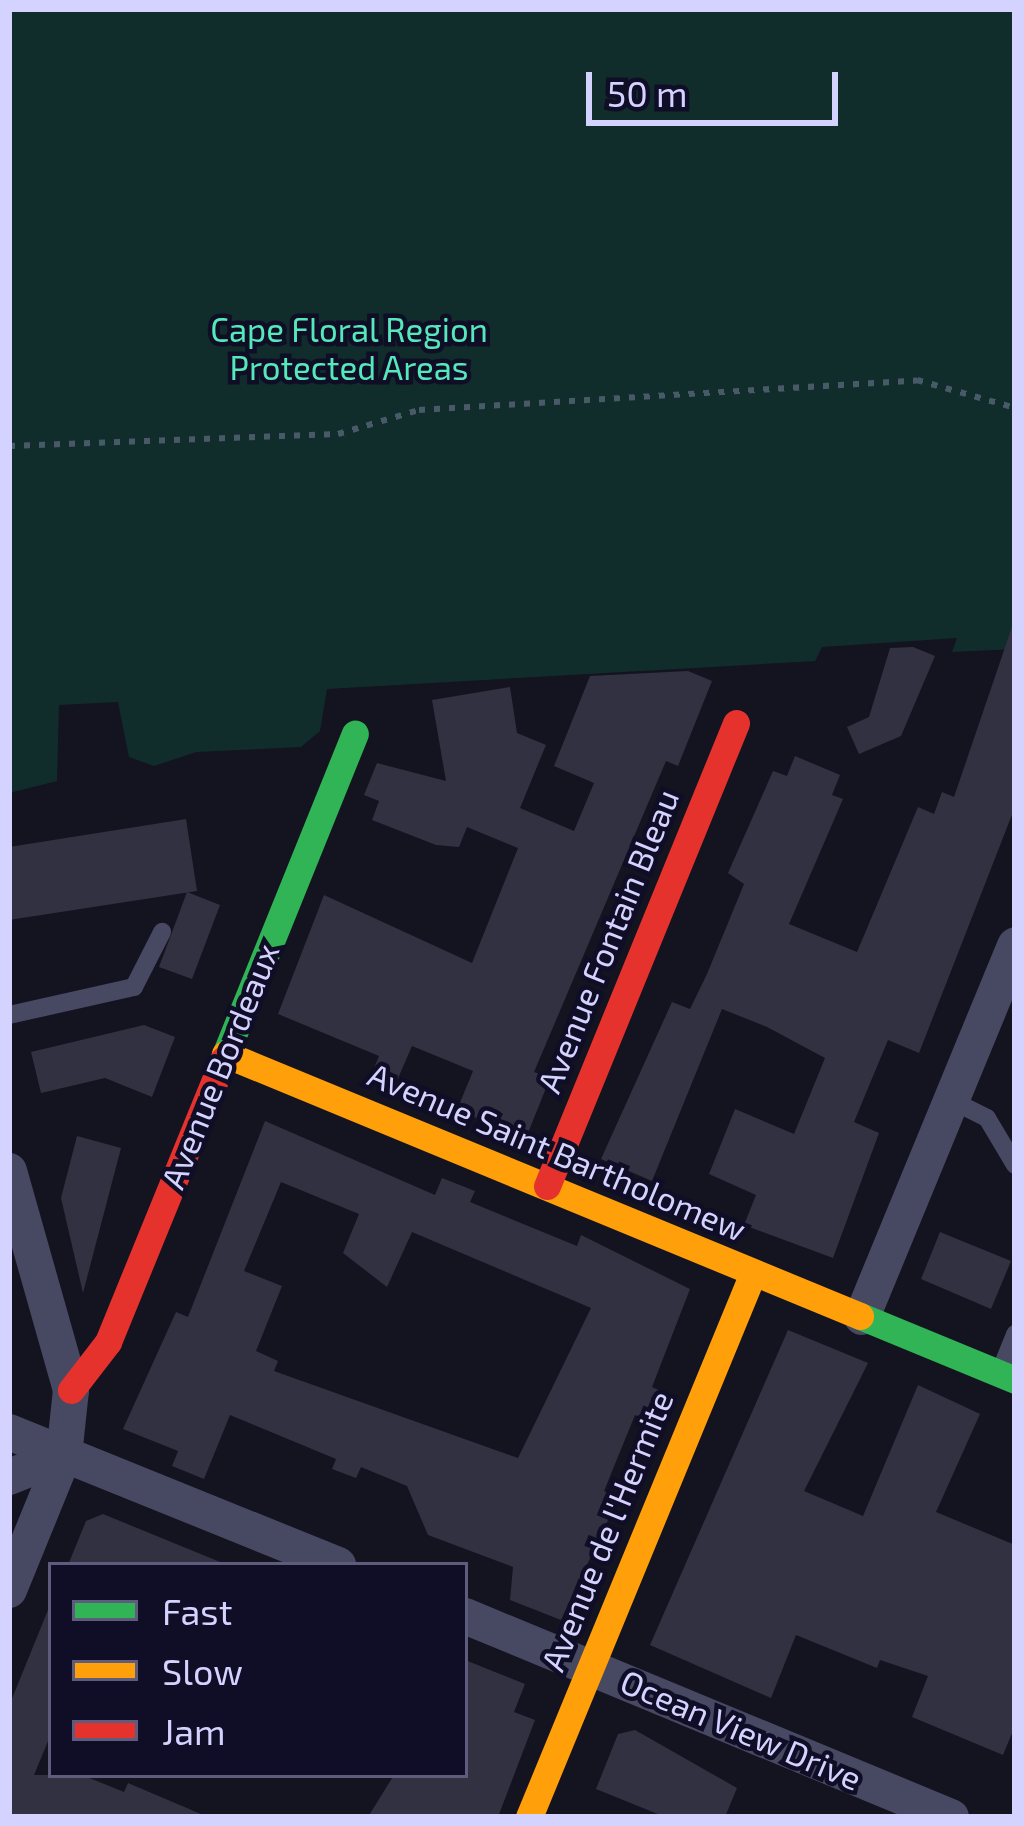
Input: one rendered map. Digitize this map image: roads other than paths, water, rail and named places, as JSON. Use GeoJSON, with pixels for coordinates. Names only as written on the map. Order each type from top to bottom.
{"type":"FeatureCollection","features":[{"type":"Feature","properties":{"kind":"street","name":"Avenue Fontain Bleau"},"geometry":{"type":"LineString","coordinates":[[547,1186],[736,722]]}},
{"type":"Feature","properties":{"kind":"street","name":"Avenue Bordeaux"},"geometry":{"type":"LineString","coordinates":[[71,1390],[108,1342],[356,734]]}},
{"type":"Feature","properties":{"kind":"street"},"geometry":{"type":"LineString","coordinates":[[862,1317],[1015,945]]}},
{"type":"Feature","properties":{"kind":"street","name":"Avenue Saint Bartholomew"},"geometry":{"type":"LineString","coordinates":[[226,1054],[1007,1377]]}},
{"type":"Feature","properties":{"kind":"street"},"geometry":{"type":"LineString","coordinates":[[9,1172],[71,1390],[64,1454],[9,1590]]}},
{"type":"Feature","properties":{"kind":"street","name":"Avenue de l'Hermite"},"geometry":{"type":"LineString","coordinates":[[529,1817],[753,1273]]}},
{"type":"Feature","properties":{"kind":"street"},"geometry":{"type":"LineString","coordinates":[[9,1432],[331,1562]]}},
{"type":"Feature","properties":{"kind":"street"},"geometry":{"type":"LineString","coordinates":[[9,1477],[64,1454]]}},
{"type":"Feature","properties":{"kind":"street","name":"Ocean View Drive"},"geometry":{"type":"LineString","coordinates":[[468,1617],[950,1817]]}},
{"type":"Feature","properties":{"kind":"lane"},"geometry":{"type":"LineString","coordinates":[[9,1016],[134,987],[162,932]]}},
{"type":"Feature","properties":{"kind":"lane"},"geometry":{"type":"LineString","coordinates":[[951,1100],[987,1118],[1015,1165]]}},
{"type":"Feature","properties":{"kind":"lane"},"geometry":{"type":"LineString","coordinates":[[1007,1377],[1015,1334]]}},
{"type":"Feature","properties":{"kind":"park label","name":"Cape Floral Region Protected Areas"},"geometry":{"type":"Point","coordinates":[349,349]}}]}
